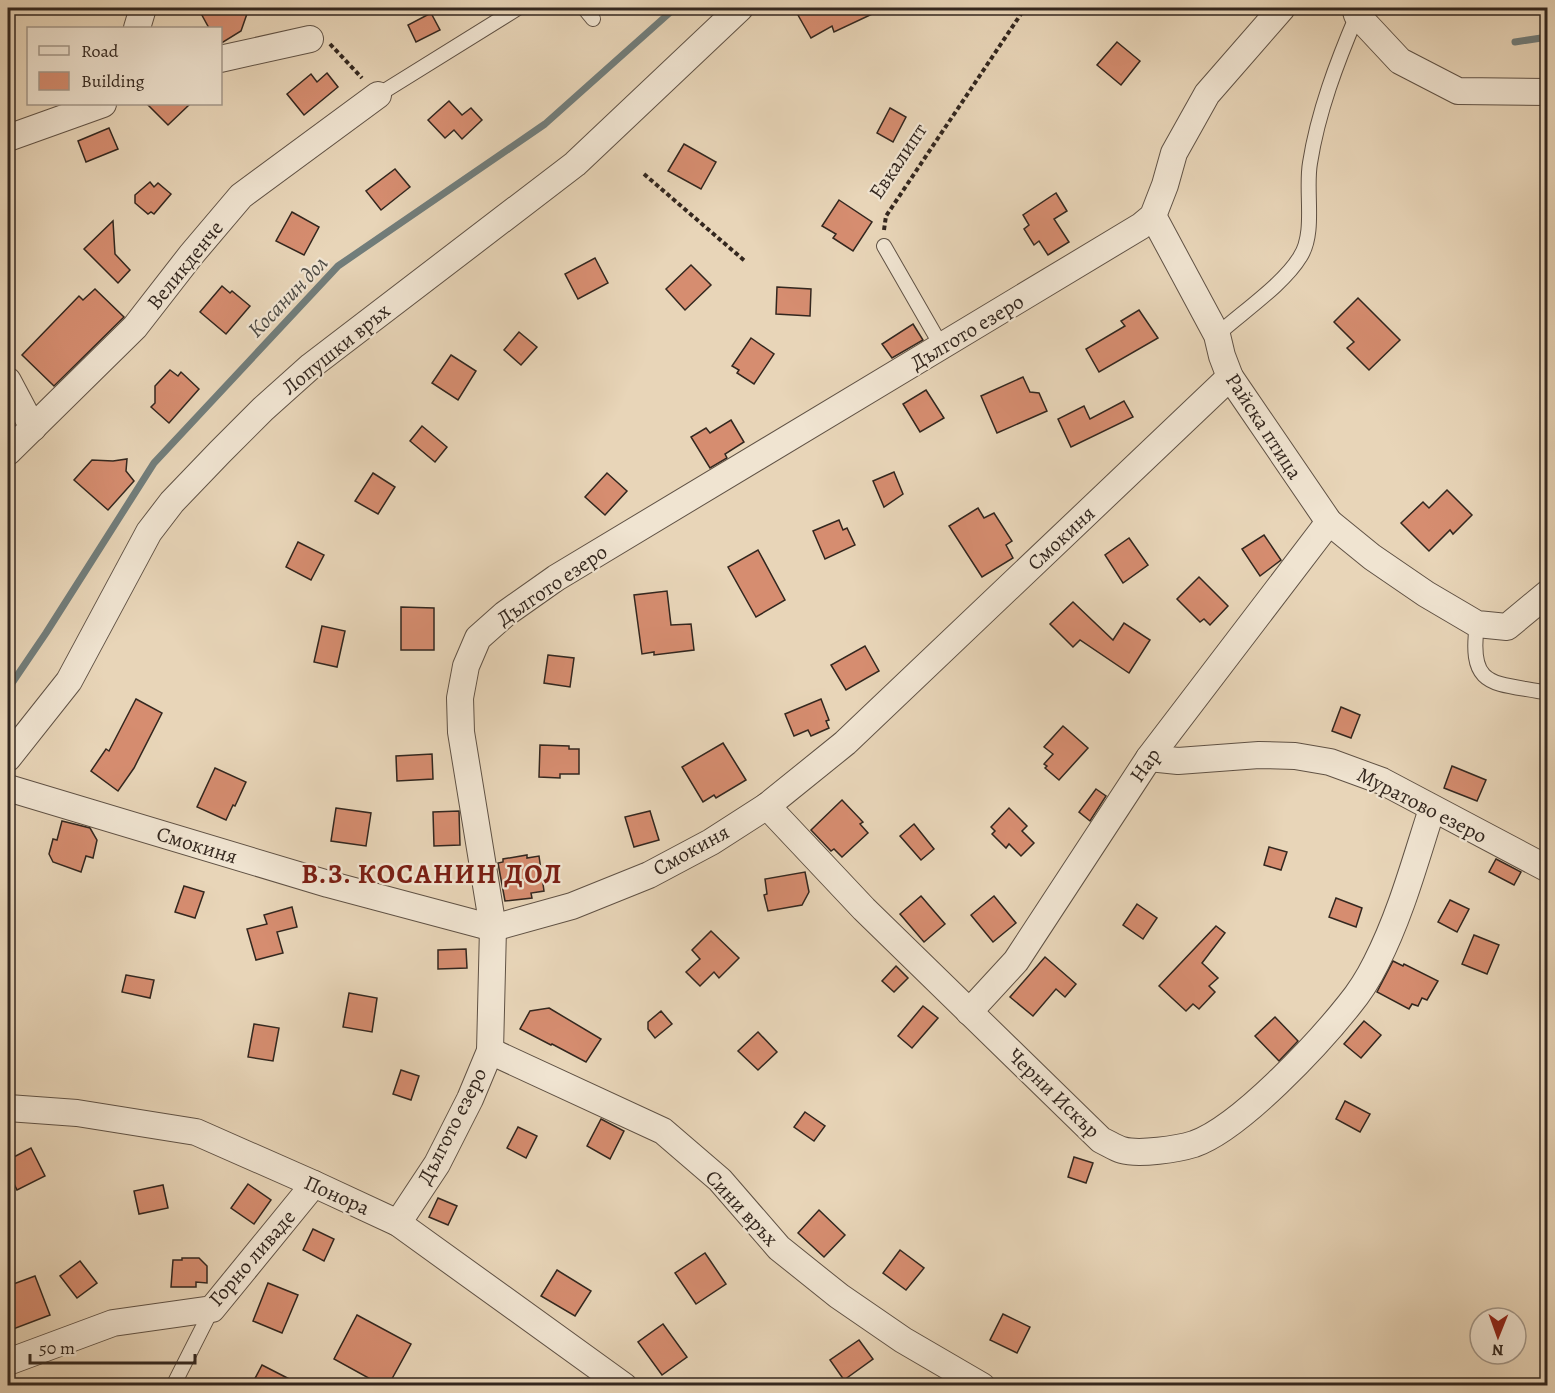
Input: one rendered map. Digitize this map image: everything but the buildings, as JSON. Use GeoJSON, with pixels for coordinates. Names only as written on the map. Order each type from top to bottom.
{"type":"FeatureCollection","features":[{"type":"Feature","properties":{"kind":"street"},"geometry":{"type":"LineString","coordinates":[[136,27],[143,8]]}},
{"type":"Feature","properties":{"kind":"street","name":"Лопушки връх"},"geometry":{"type":"LineString","coordinates":[[8,758],[69,681],[148,532],[172,502],[220,452],[263,408],[311,366],[575,164],[740,8]]}},
{"type":"Feature","properties":{"kind":"street"},"geometry":{"type":"LineString","coordinates":[[1153,216],[1166,185],[1174,153],[1207,94],[1282,8]]}},
{"type":"Feature","properties":{"kind":"street"},"geometry":{"type":"LineString","coordinates":[[1356,11],[1400,61],[1458,91],[1548,92]]}},
{"type":"Feature","properties":{"kind":"street"},"geometry":{"type":"LineString","coordinates":[[222,59],[310,39]]}},
{"type":"Feature","properties":{"kind":"street","name":"Великденче"},"geometry":{"type":"LineString","coordinates":[[8,452],[135,327],[241,196],[378,95]]}},
{"type":"Feature","properties":{"kind":"street"},"geometry":{"type":"LineString","coordinates":[[8,138],[100,105]]}},
{"type":"Feature","properties":{"kind":"street","name":"Райска птица"},"geometry":{"type":"LineString","coordinates":[[1153,216],[1217,335],[1230,377],[1329,522],[1372,557],[1426,594],[1477,624],[1507,627],[1548,593]]}},
{"type":"Feature","properties":{"kind":"street","name":"Дългото езеро"},"geometry":{"type":"LineString","coordinates":[[398,1223],[437,1164],[470,1099],[490,1051],[493,928],[461,732],[460,698],[466,666],[478,638],[505,614],[556,579],[1117,242],[1153,216]]}},
{"type":"Feature","properties":{"kind":"street","name":"Смокиня"},"geometry":{"type":"LineString","coordinates":[[8,788],[328,884],[493,928],[572,906],[649,874],[711,842],[767,806],[845,742],[1230,377]]}},
{"type":"Feature","properties":{"kind":"street"},"geometry":{"type":"LineString","coordinates":[[8,381],[33,428]]}},
{"type":"Feature","properties":{"kind":"street","name":"Нар"},"geometry":{"type":"LineString","coordinates":[[969,1012],[1016,961],[1149,758],[1329,522]]}},
{"type":"Feature","properties":{"kind":"street","name":"Муратово езеро"},"geometry":{"type":"LineString","coordinates":[[1149,758],[1178,761],[1259,755],[1295,756],[1330,762],[1382,781],[1548,869]]}},
{"type":"Feature","properties":{"kind":"street","name":"Черни Искър"},"geometry":{"type":"LineString","coordinates":[[767,806],[864,909],[1101,1140],[1124,1150],[1148,1151],[1194,1143],[1215,1133],[1253,1106],[1351,1004],[1376,963],[1400,909],[1432,809]]}},
{"type":"Feature","properties":{"kind":"street","name":"Сини връх"},"geometry":{"type":"LineString","coordinates":[[490,1051],[663,1131],[720,1180],[779,1248],[839,1296],[903,1340],[982,1386]]}},
{"type":"Feature","properties":{"kind":"street","name":"Понора"},"geometry":{"type":"LineString","coordinates":[[8,1108],[77,1113],[196,1132],[314,1184],[398,1223],[624,1386]]}},
{"type":"Feature","properties":{"kind":"street","name":"Горно ливаде"},"geometry":{"type":"LineString","coordinates":[[8,1362],[113,1323],[212,1309],[314,1184]]}},
{"type":"Feature","properties":{"kind":"lane"},"geometry":{"type":"LineString","coordinates":[[378,95],[518,8]]}},
{"type":"Feature","properties":{"kind":"lane"},"geometry":{"type":"LineString","coordinates":[[584,8],[593,19]]}},
{"type":"Feature","properties":{"kind":"lane"},"geometry":{"type":"LineString","coordinates":[[1217,335],[1285,275],[1300,258],[1307,245],[1309,165],[1341,52],[1356,11]]}},
{"type":"Feature","properties":{"kind":"lane"},"geometry":{"type":"LineString","coordinates":[[884,246],[942,347]]}},
{"type":"Feature","properties":{"kind":"lane"},"geometry":{"type":"LineString","coordinates":[[1477,624],[1474,647],[1477,667],[1481,675],[1492,682],[1548,693]]}},
{"type":"Feature","properties":{"kind":"lane"},"geometry":{"type":"LineString","coordinates":[[173,1386],[212,1309]]}},
{"type":"Feature","properties":{"kind":"path","name":"Евкалипт"},"geometry":{"type":"LineString","coordinates":[[884,246],[886,216],[1025,8]]}},
{"type":"Feature","properties":{"kind":"path"},"geometry":{"type":"LineString","coordinates":[[310,39],[326,41],[378,95]]}},
{"type":"Feature","properties":{"kind":"path"},"geometry":{"type":"LineString","coordinates":[[644,174],[746,262]]}},
{"type":"Feature","properties":{"kind":"waterway","name":"Косанин дол"},"geometry":{"type":"LineString","coordinates":[[8,689],[154,463],[338,266],[545,124],[675,8]]}},
{"type":"Feature","properties":{"kind":"waterway"},"geometry":{"type":"LineString","coordinates":[[1515,42],[1548,37]]}},
{"type":"Feature","properties":{"kind":"district","name":"В.З. КОСАНИН ДОЛ"},"geometry":{"type":"Point","coordinates":[432,874]}}]}
